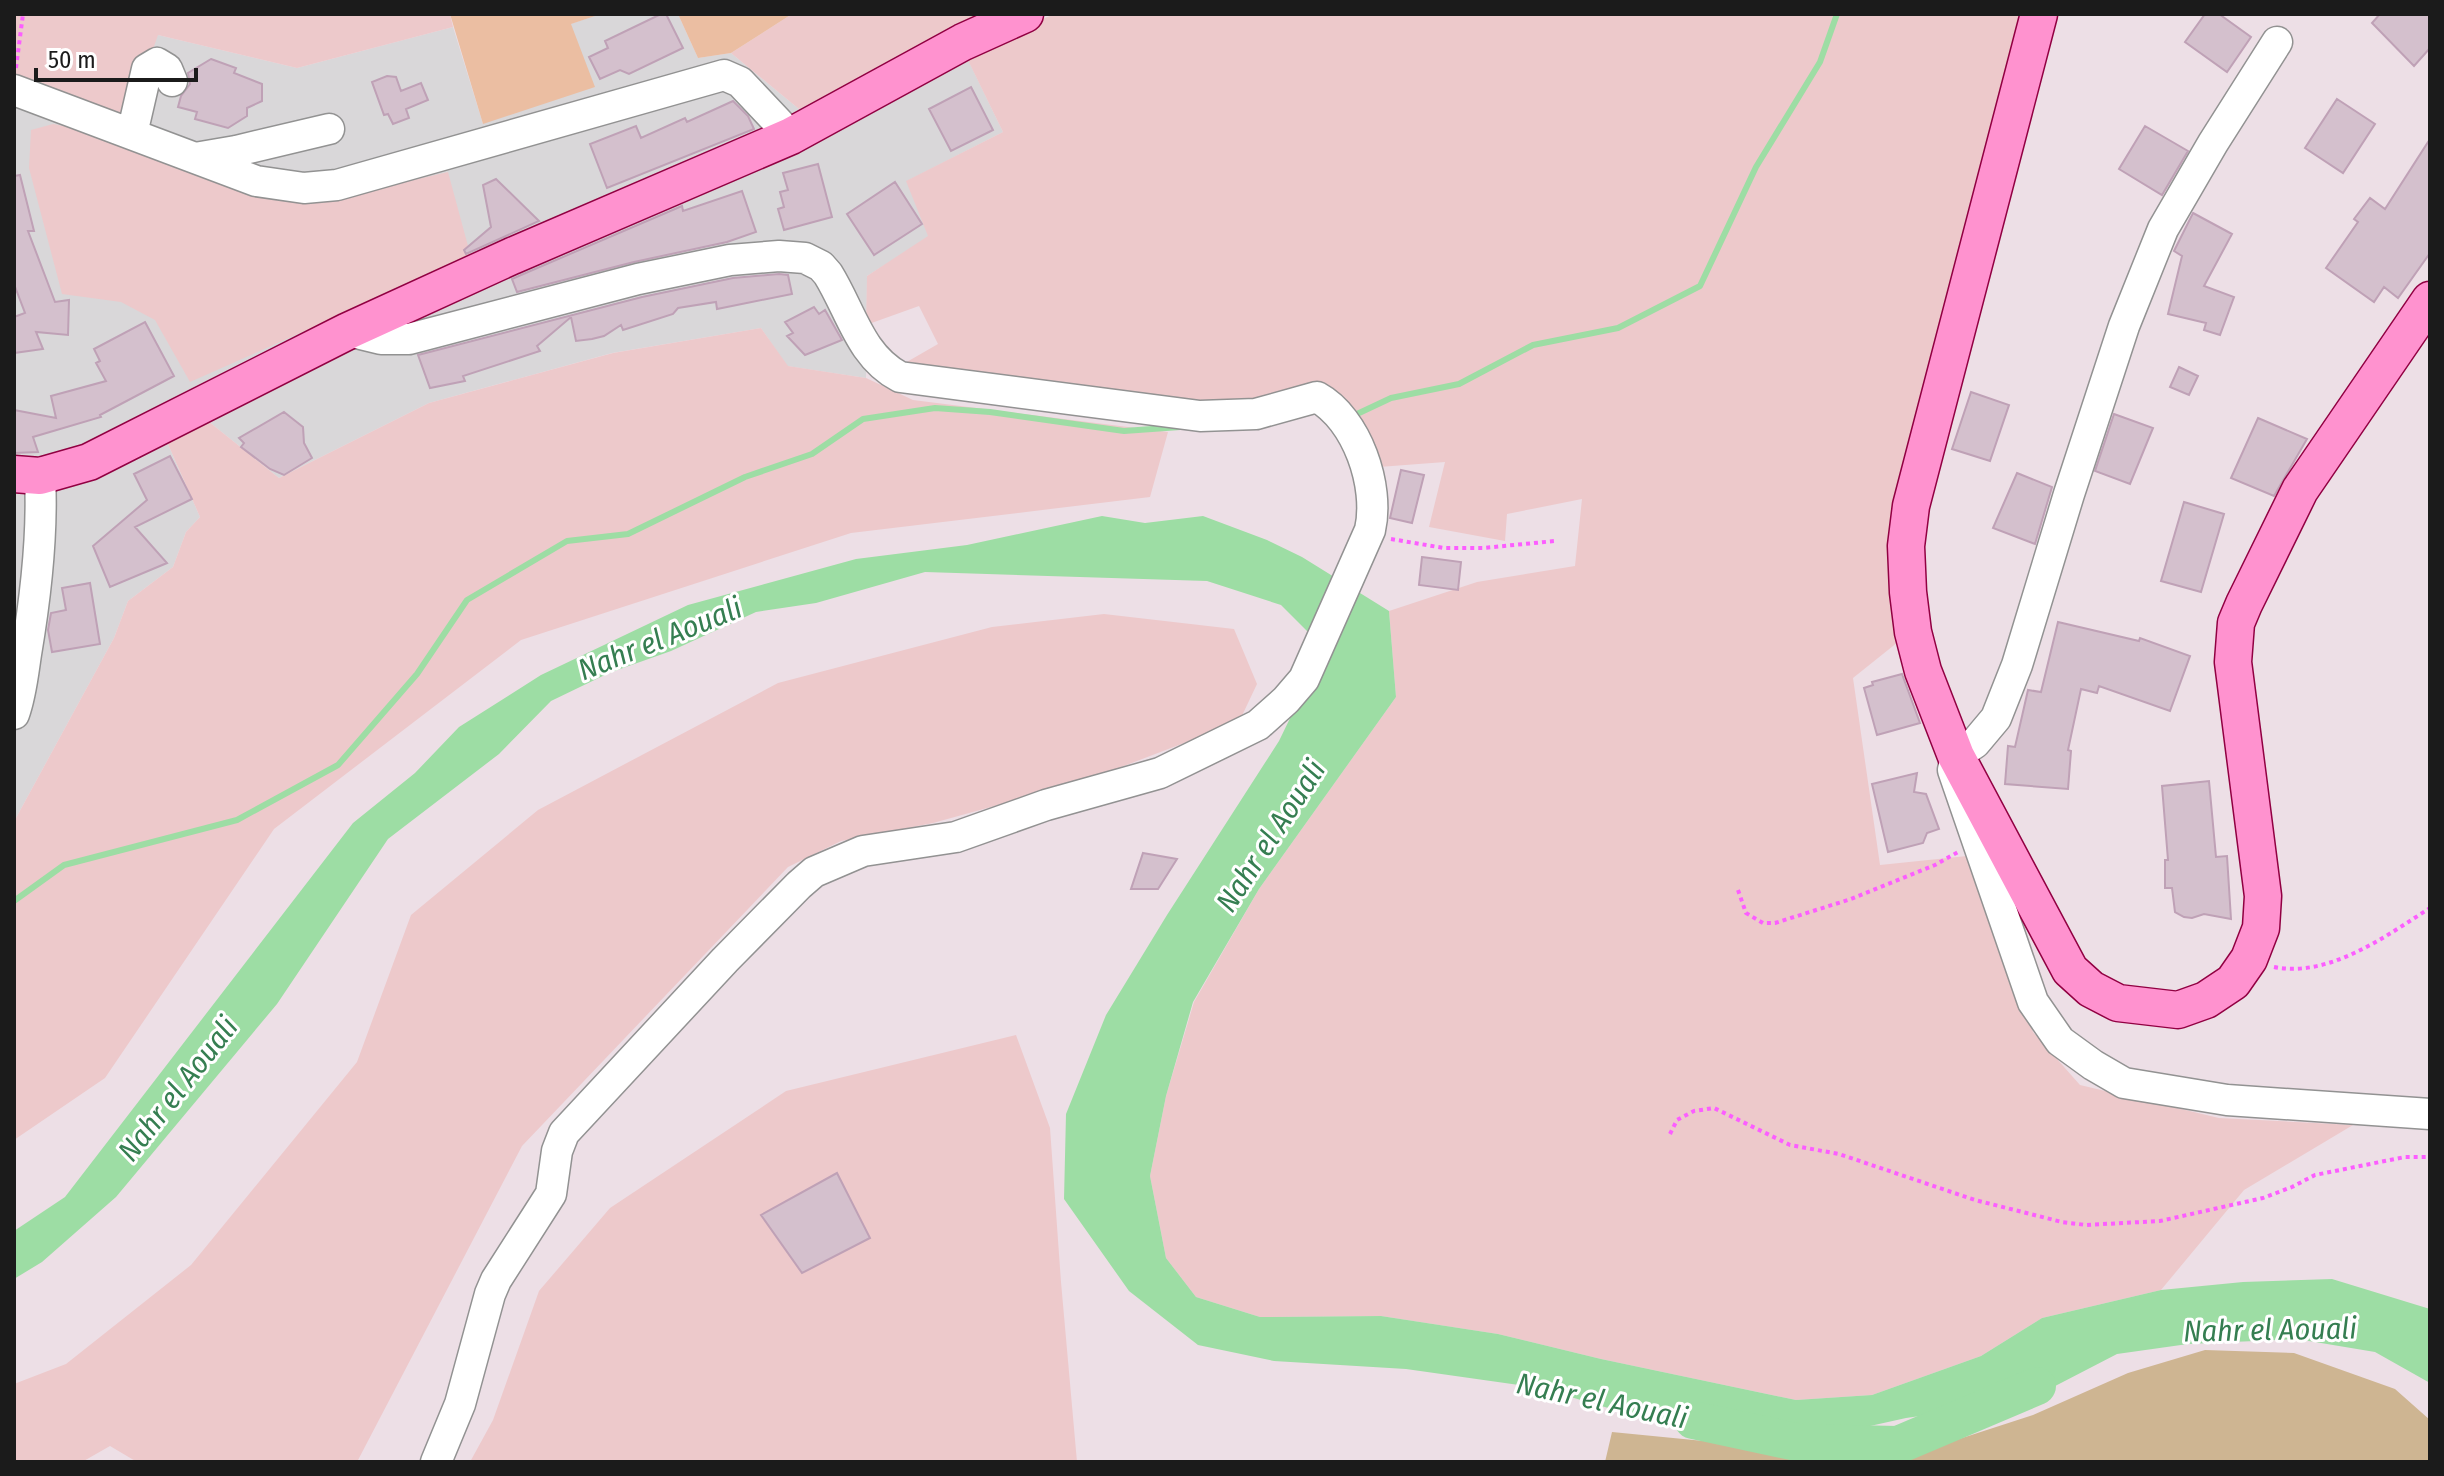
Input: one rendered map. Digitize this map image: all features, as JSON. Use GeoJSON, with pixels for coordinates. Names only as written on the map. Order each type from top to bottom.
{"type":"FeatureCollection","features":[{"type":"Feature","properties":{"kind":"main road"},"geometry":{"type":"LineString","coordinates":[[27,475],[89,462],[348,331],[512,256],[791,136],[963,42],[1025,14]]}},
{"type":"Feature","properties":{"kind":"main road"},"geometry":{"type":"LineString","coordinates":[[2039,14],[1911,506],[1906,546],[1913,632],[1923,671],[1956,756],[2070,970],[2091,989],[2118,1003],[2178,1010],[2206,1000],[2233,982],[2249,959],[2261,928],[2263,896],[2233,662],[2236,623],[2300,490],[2430,300]]}},
{"type":"Feature","properties":{"kind":"street"},"geometry":{"type":"LineString","coordinates":[[2277,42],[2163,229],[2120,340],[2017,665],[1996,718],[1975,743],[1956,756],[1953,770],[2033,1002],[2060,1041],[2093,1065],[2124,1083],[2227,1100],[2430,1114]]}},
{"type":"Feature","properties":{"kind":"street"},"geometry":{"type":"LineString","coordinates":[[132,134],[147,69],[157,63],[167,69],[172,81]]}},
{"type":"Feature","properties":{"kind":"street"},"geometry":{"type":"LineString","coordinates":[[14,90],[269,185],[304,188],[337,185],[724,75],[740,82],[791,136]]}},
{"type":"Feature","properties":{"kind":"street"},"geometry":{"type":"LineString","coordinates":[[194,158],[329,129]]}},
{"type":"Feature","properties":{"kind":"street"},"geometry":{"type":"LineString","coordinates":[[348,331],[381,339],[409,339],[690,267],[751,258],[805,258],[821,266],[828,274],[866,347],[878,362],[900,377],[1200,416],[1256,414],[1297,400],[1317,397],[1331,404],[1341,415],[1371,478],[1373,518],[1304,679],[1258,725],[1160,773],[1046,805],[956,837],[863,851],[833,862],[799,885],[564,1133],[557,1151],[551,1194],[490,1294],[460,1404],[436,1462]]}},
{"type":"Feature","properties":{"kind":"street"},"geometry":{"type":"LineString","coordinates":[[14,714],[37,579],[42,511],[27,475]]}},
{"type":"Feature","properties":{"kind":"path"},"geometry":{"type":"LineString","coordinates":[[14,78],[20,55],[23,14]]}},
{"type":"Feature","properties":{"kind":"path"},"geometry":{"type":"LineString","coordinates":[[1365,542],[1381,537],[1444,548],[1483,548],[1555,541]]}},
{"type":"Feature","properties":{"kind":"path"},"geometry":{"type":"LineString","coordinates":[[1738,890],[1746,913],[1763,923],[1775,923],[1851,899],[1935,865],[1976,839]]}},
{"type":"Feature","properties":{"kind":"path"},"geometry":{"type":"LineString","coordinates":[[2249,959],[2297,971],[2331,963],[2388,935],[2430,908]]}},
{"type":"Feature","properties":{"kind":"path"},"geometry":{"type":"LineString","coordinates":[[1670,1134],[1677,1120],[1694,1111],[1714,1108],[1790,1145],[1839,1154],[1975,1200],[2086,1225],[2160,1221],[2263,1198],[2315,1175],[2405,1157],[2430,1157]]}},
{"type":"Feature","properties":{"kind":"shaded area"},"geometry":{"type":"Polygon","coordinates":[[[14,14],[450,14],[453,27],[297,68],[158,35],[129,117],[33,80],[14,76],[14,14]]]}},
{"type":"Feature","properties":{"kind":"shaded area"},"geometry":{"type":"Polygon","coordinates":[[[450,14],[601,14],[571,24],[595,87],[483,124],[450,14]]]}},
{"type":"Feature","properties":{"kind":"shaded area"},"geometry":{"type":"Polygon","coordinates":[[[601,14],[678,14],[698,58],[731,53],[799,109],[956,35],[1003,132],[907,181],[929,237],[867,276],[866,378],[787,366],[761,328],[612,353],[429,403],[279,478],[203,417],[164,435],[200,517],[186,532],[173,567],[128,601],[114,638],[16,818],[14,827],[14,76],[33,80],[158,35],[297,68],[453,27],[483,124],[570,24],[601,14]]]}},
{"type":"Feature","properties":{"kind":"shaded area"},"geometry":{"type":"Polygon","coordinates":[[[678,14],[792,14],[731,53],[698,58],[678,14]]]}},
{"type":"Feature","properties":{"kind":"shaded area"},"geometry":{"type":"Polygon","coordinates":[[[792,14],[993,14],[956,35],[799,109],[731,53],[792,14]]]}},
{"type":"Feature","properties":{"kind":"shaded area"},"geometry":{"type":"Polygon","coordinates":[[[1055,14],[2025,14],[1903,638],[1853,678],[1880,865],[1967,856],[2033,1032],[2080,1085],[2219,1118],[2353,1125],[2244,1190],[2161,1290],[2042,1318],[1981,1356],[1872,1395],[1796,1400],[1498,1334],[1381,1316],[1260,1317],[1196,1297],[1166,1258],[1150,1176],[1166,1096],[1194,1002],[1259,889],[1396,697],[1389,611],[1477,582],[1575,566],[1582,499],[1507,514],[1505,541],[1429,527],[1445,462],[1379,467],[1344,402],[1227,407],[905,363],[938,344],[919,306],[866,325],[867,276],[928,236],[906,181],[1003,132],[963,50],[1055,14]]]}},
{"type":"Feature","properties":{"kind":"shaded area"},"geometry":{"type":"Polygon","coordinates":[[[53,124],[90,131],[204,179],[323,201],[448,172],[471,257],[190,382],[155,320],[121,302],[62,294],[29,168],[31,130],[53,124]]]}},
{"type":"Feature","properties":{"kind":"shaded area"},"geometry":{"type":"Polygon","coordinates":[[[761,328],[788,366],[866,378],[913,400],[1168,432],[1150,497],[851,533],[521,640],[274,829],[105,1078],[14,1140],[16,818],[114,638],[128,601],[173,567],[186,532],[200,517],[164,435],[203,417],[279,478],[429,403],[613,353],[761,328]]]}},
{"type":"Feature","properties":{"kind":"shaded area"},"geometry":{"type":"Polygon","coordinates":[[[1104,614],[1234,629],[1257,684],[1239,722],[1082,782],[933,823],[841,841],[788,867],[522,1146],[357,1462],[137,1462],[110,1446],[82,1462],[14,1462],[14,1384],[66,1364],[191,1265],[357,1062],[411,915],[538,810],[778,683],[992,627],[1104,614]]]}},
{"type":"Feature","properties":{"kind":"shaded area"},"geometry":{"type":"Polygon","coordinates":[[[1016,1035],[1050,1128],[1077,1462],[470,1462],[493,1420],[539,1291],[610,1208],[786,1091],[1016,1035]]]}},
{"type":"Feature","properties":{"kind":"shaded area"},"geometry":{"type":"Polygon","coordinates":[[[2205,1350],[2294,1353],[2395,1389],[2430,1420],[2430,1462],[1605,1462],[1612,1432],[1826,1453],[1916,1453],[2033,1415],[2128,1373],[2205,1350]]]}},
{"type":"Feature","properties":{"kind":"water"},"geometry":{"type":"Polygon","coordinates":[[[1102,516],[1145,523],[1203,516],[1302,557],[1389,611],[1396,697],[1259,889],[1193,1002],[1166,1096],[1150,1176],[1166,1258],[1196,1297],[1260,1317],[1381,1316],[1498,1334],[1796,1400],[1872,1395],[1981,1356],[2042,1318],[2161,1290],[2243,1282],[2332,1279],[2430,1309],[2430,1383],[2375,1352],[2297,1339],[2188,1344],[2117,1354],[2026,1401],[1906,1418],[1825,1436],[1673,1427],[1540,1388],[1406,1369],[1274,1361],[1198,1345],[1129,1291],[1064,1199],[1066,1114],[1106,1015],[1279,741],[1324,648],[1281,605],[1207,581],[925,572],[816,603],[756,612],[671,651],[609,673],[551,701],[499,754],[388,839],[277,1004],[116,1197],[42,1262],[14,1279],[14,1231],[65,1197],[353,823],[415,773],[459,727],[541,675],[688,605],[856,559],[967,545],[1102,516]]]}},
{"type":"Feature","properties":{"kind":"building"},"geometry":{"type":"Polygon","coordinates":[[[666,14],[683,48],[629,74],[620,70],[600,79],[589,57],[608,48],[605,41],[666,14]]]}},
{"type":"Feature","properties":{"kind":"building"},"geometry":{"type":"Polygon","coordinates":[[[2205,14],[2219,14],[2251,37],[2227,72],[2185,42],[2205,14]]]}},
{"type":"Feature","properties":{"kind":"building"},"geometry":{"type":"Polygon","coordinates":[[[2380,14],[2430,14],[2430,48],[2414,66],[2372,23],[2380,14]]]}},
{"type":"Feature","properties":{"kind":"building"},"geometry":{"type":"Polygon","coordinates":[[[211,59],[236,68],[234,73],[262,84],[262,101],[247,108],[247,116],[228,128],[195,119],[197,112],[178,107],[181,96],[190,84],[188,73],[211,59]]]}},
{"type":"Feature","properties":{"kind":"building"},"geometry":{"type":"Polygon","coordinates":[[[387,76],[396,77],[401,91],[421,83],[428,100],[406,109],[409,118],[393,124],[388,114],[384,115],[372,82],[387,76]]]}},
{"type":"Feature","properties":{"kind":"building"},"geometry":{"type":"Polygon","coordinates":[[[971,87],[993,130],[951,151],[929,109],[971,87]]]}},
{"type":"Feature","properties":{"kind":"building"},"geometry":{"type":"Polygon","coordinates":[[[2337,99],[2375,124],[2343,173],[2305,148],[2337,99]]]}},
{"type":"Feature","properties":{"kind":"building"},"geometry":{"type":"Polygon","coordinates":[[[733,101],[748,116],[754,129],[607,188],[590,144],[636,126],[641,138],[733,101]]]}},
{"type":"Feature","properties":{"kind":"building"},"geometry":{"type":"Polygon","coordinates":[[[2145,126],[2188,151],[2162,195],[2119,169],[2145,126]]]}},
{"type":"Feature","properties":{"kind":"building"},"geometry":{"type":"Polygon","coordinates":[[[2430,139],[2430,253],[2398,298],[2384,287],[2374,302],[2326,268],[2358,222],[2354,219],[2370,198],[2385,209],[2430,139]]]}},
{"type":"Feature","properties":{"kind":"building"},"geometry":{"type":"Polygon","coordinates":[[[818,164],[832,217],[784,230],[778,209],[784,207],[780,192],[788,190],[783,173],[818,164]]]}},
{"type":"Feature","properties":{"kind":"building"},"geometry":{"type":"Polygon","coordinates":[[[20,175],[34,231],[28,231],[55,302],[69,300],[68,335],[36,332],[43,349],[14,353],[14,317],[25,313],[14,284],[14,176],[20,175]]]}},
{"type":"Feature","properties":{"kind":"building"},"geometry":{"type":"Polygon","coordinates":[[[496,179],[539,221],[466,254],[464,250],[491,227],[483,185],[496,179]]]}},
{"type":"Feature","properties":{"kind":"building"},"geometry":{"type":"Polygon","coordinates":[[[895,182],[922,224],[874,255],[847,214],[895,182]]]}},
{"type":"Feature","properties":{"kind":"building"},"geometry":{"type":"Polygon","coordinates":[[[742,191],[756,232],[727,242],[517,292],[512,279],[682,206],[683,211],[742,191]]]}},
{"type":"Feature","properties":{"kind":"building"},"geometry":{"type":"Polygon","coordinates":[[[2193,213],[2232,234],[2204,286],[2234,297],[2220,335],[2204,330],[2206,323],[2168,314],[2182,256],[2174,251],[2193,213]]]}},
{"type":"Feature","properties":{"kind":"building"},"geometry":{"type":"Polygon","coordinates":[[[788,275],[792,294],[717,309],[716,302],[678,308],[673,314],[623,330],[621,325],[604,336],[592,339],[576,341],[571,317],[537,346],[540,351],[463,376],[465,381],[430,388],[418,355],[642,297],[733,278],[788,275]]]}},
{"type":"Feature","properties":{"kind":"building"},"geometry":{"type":"Polygon","coordinates":[[[814,307],[819,314],[825,310],[842,340],[805,355],[787,336],[793,333],[785,322],[814,307]]]}},
{"type":"Feature","properties":{"kind":"building"},"geometry":{"type":"Polygon","coordinates":[[[145,322],[174,376],[101,417],[33,437],[38,452],[14,453],[14,410],[56,418],[51,396],[106,381],[96,363],[100,361],[94,349],[145,322]]]}},
{"type":"Feature","properties":{"kind":"building"},"geometry":{"type":"Polygon","coordinates":[[[2179,367],[2198,376],[2189,395],[2170,387],[2179,367]]]}},
{"type":"Feature","properties":{"kind":"building"},"geometry":{"type":"Polygon","coordinates":[[[1971,392],[2009,405],[1990,461],[1952,449],[1971,392]]]}},
{"type":"Feature","properties":{"kind":"building"},"geometry":{"type":"Polygon","coordinates":[[[284,412],[303,427],[304,443],[312,458],[284,475],[270,469],[241,447],[244,443],[239,438],[284,412]]]}},
{"type":"Feature","properties":{"kind":"building"},"geometry":{"type":"Polygon","coordinates":[[[2114,414],[2153,428],[2130,484],[2095,471],[2114,414]]]}},
{"type":"Feature","properties":{"kind":"building"},"geometry":{"type":"Polygon","coordinates":[[[2258,418],[2307,439],[2274,496],[2231,478],[2258,418]]]}},
{"type":"Feature","properties":{"kind":"building"},"geometry":{"type":"Polygon","coordinates":[[[170,456],[192,499],[135,527],[167,563],[110,587],[93,546],[147,500],[134,474],[170,456]]]}},
{"type":"Feature","properties":{"kind":"building"},"geometry":{"type":"Polygon","coordinates":[[[1401,470],[1424,475],[1412,523],[1390,518],[1401,470]]]}},
{"type":"Feature","properties":{"kind":"building"},"geometry":{"type":"Polygon","coordinates":[[[2017,473],[2052,487],[2035,544],[1993,528],[2017,473]]]}},
{"type":"Feature","properties":{"kind":"building"},"geometry":{"type":"Polygon","coordinates":[[[2184,502],[2224,514],[2201,592],[2161,581],[2184,502]]]}},
{"type":"Feature","properties":{"kind":"building"},"geometry":{"type":"Polygon","coordinates":[[[1422,557],[1461,562],[1458,590],[1419,585],[1422,557]]]}},
{"type":"Feature","properties":{"kind":"building"},"geometry":{"type":"Polygon","coordinates":[[[90,583],[100,644],[52,652],[48,630],[51,613],[66,610],[62,588],[90,583]]]}},
{"type":"Feature","properties":{"kind":"building"},"geometry":{"type":"Polygon","coordinates":[[[2058,622],[2139,641],[2140,638],[2190,656],[2170,711],[2099,686],[2097,693],[2081,689],[2068,750],[2071,751],[2068,789],[2005,784],[2008,746],[2015,747],[2028,690],[2041,692],[2058,622]]]}},
{"type":"Feature","properties":{"kind":"building"},"geometry":{"type":"Polygon","coordinates":[[[1902,674],[1920,723],[1877,735],[1864,688],[1873,685],[1872,682],[1902,674]]]}},
{"type":"Feature","properties":{"kind":"building"},"geometry":{"type":"Polygon","coordinates":[[[1917,773],[1914,792],[1926,794],[1939,829],[1927,833],[1923,843],[1888,852],[1872,784],[1917,773]]]}},
{"type":"Feature","properties":{"kind":"building"},"geometry":{"type":"Polygon","coordinates":[[[2209,781],[2216,857],[2227,856],[2231,919],[2204,914],[2184,917],[2175,912],[2172,888],[2165,888],[2165,860],[2168,860],[2162,786],[2209,781]]]}},
{"type":"Feature","properties":{"kind":"building"},"geometry":{"type":"Polygon","coordinates":[[[1143,853],[1177,859],[1158,889],[1131,889],[1143,853]]]}},
{"type":"Feature","properties":{"kind":"building"},"geometry":{"type":"Polygon","coordinates":[[[837,1173],[870,1238],[802,1273],[761,1215],[837,1173]]]}},
{"type":"Feature","properties":{"kind":"waterway"},"geometry":{"type":"LineString","coordinates":[[1357,414],[1391,398],[1459,384],[1533,345],[1618,328],[1700,286],[1756,167],[1820,62],[1837,14]]}},
{"type":"Feature","properties":{"kind":"waterway"},"geometry":{"type":"LineString","coordinates":[[14,901],[64,865],[237,820],[338,765],[417,674],[467,600],[567,541],[628,534],[745,477],[812,454],[863,419],[935,408],[990,412],[1124,431],[1180,427]]}},
{"type":"Feature","properties":{"kind":"waterway","name":"Nahr el Aouali"},"geometry":{"type":"LineString","coordinates":[[1693,1420],[1801,1443],[1898,1445],[2037,1386]]}}]}
